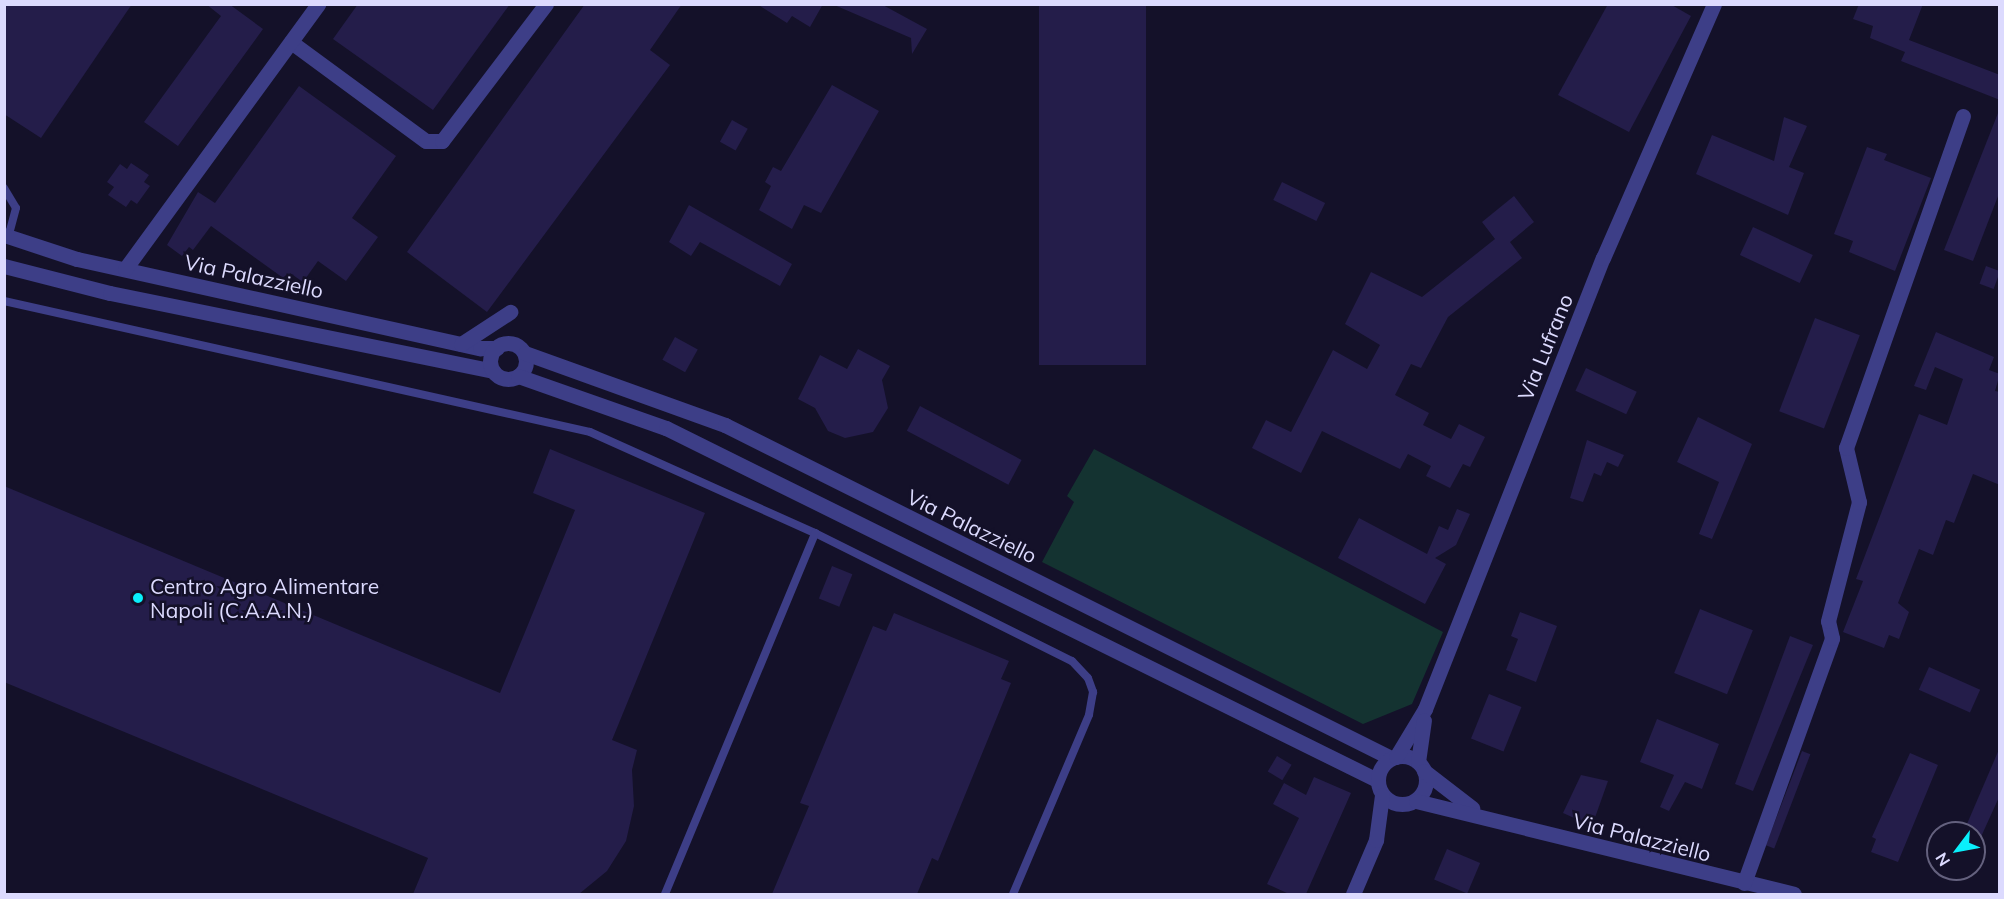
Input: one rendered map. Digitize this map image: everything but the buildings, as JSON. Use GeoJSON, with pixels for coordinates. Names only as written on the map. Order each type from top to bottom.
{"type":"FeatureCollection","features":[{"type":"Feature","properties":{"kind":"street"},"geometry":{"type":"LineString","coordinates":[[125,269],[318,4]]}},
{"type":"Feature","properties":{"kind":"street"},"geometry":{"type":"LineString","coordinates":[[291,42],[426,141],[442,141],[546,4]]}},
{"type":"Feature","properties":{"kind":"street","name":"Via Lufrano"},"geometry":{"type":"LineString","coordinates":[[1394,758],[1425,709],[1603,258],[1714,4]]}},
{"type":"Feature","properties":{"kind":"street"},"geometry":{"type":"LineString","coordinates":[[1744,883],[1832,638],[1828,621],[1858,502],[1846,448],[1963,116]]}},
{"type":"Feature","properties":{"kind":"street","name":"Via Palazziello"},"geometry":{"type":"LineString","coordinates":[[6,236],[125,269],[461,344],[511,348],[725,425],[1394,758]]}},
{"type":"Feature","properties":{"kind":"street"},"geometry":{"type":"LineString","coordinates":[[4,266],[122,295],[494,371],[508,379],[518,376],[526,366],[511,348],[491,359],[494,371]]}},
{"type":"Feature","properties":{"kind":"street"},"geometry":{"type":"LineString","coordinates":[[461,344],[510,312]]}},
{"type":"Feature","properties":{"kind":"street"},"geometry":{"type":"LineString","coordinates":[[518,376],[666,428],[1377,780],[1382,795],[1376,840],[1353,894]]}},
{"type":"Feature","properties":{"kind":"street","name":"Via Lufrano"},"geometry":{"type":"LineString","coordinates":[[1421,766],[1425,709]]}},
{"type":"Feature","properties":{"kind":"street"},"geometry":{"type":"LineString","coordinates":[[1376,840],[1426,787],[1421,766],[1394,758],[1377,780]]}},
{"type":"Feature","properties":{"kind":"street","name":"Via Palazziello"},"geometry":{"type":"LineString","coordinates":[[1421,766],[1482,814]]}},
{"type":"Feature","properties":{"kind":"street"},"geometry":{"type":"LineString","coordinates":[[1382,795],[1410,803]]}},
{"type":"Feature","properties":{"kind":"street","name":"Via Palazziello"},"geometry":{"type":"LineString","coordinates":[[1410,803],[1482,814],[1575,844],[1744,883],[1770,892],[1794,894]]}},
{"type":"Feature","properties":{"kind":"lane"},"geometry":{"type":"LineString","coordinates":[[4,188],[16,207],[6,236]]}},
{"type":"Feature","properties":{"kind":"lane"},"geometry":{"type":"LineString","coordinates":[[4,301],[590,432],[815,533],[1072,661],[1088,678],[1093,693],[1089,715],[1013,894]]}},
{"type":"Feature","properties":{"kind":"lane"},"geometry":{"type":"LineString","coordinates":[[665,894],[815,533]]}},
{"type":"Feature","properties":{"kind":"green space"},"geometry":{"type":"Polygon","coordinates":[[[1094,449],[1443,632],[1412,704],[1363,724],[1042,562],[1074,502],[1067,496],[1094,449]]]}},
{"type":"Feature","properties":{"kind":"place","name":"Centro Agro Alimentare Napoli (C.A.A.N.)"},"geometry":{"type":"Point","coordinates":[138,598]}}]}
